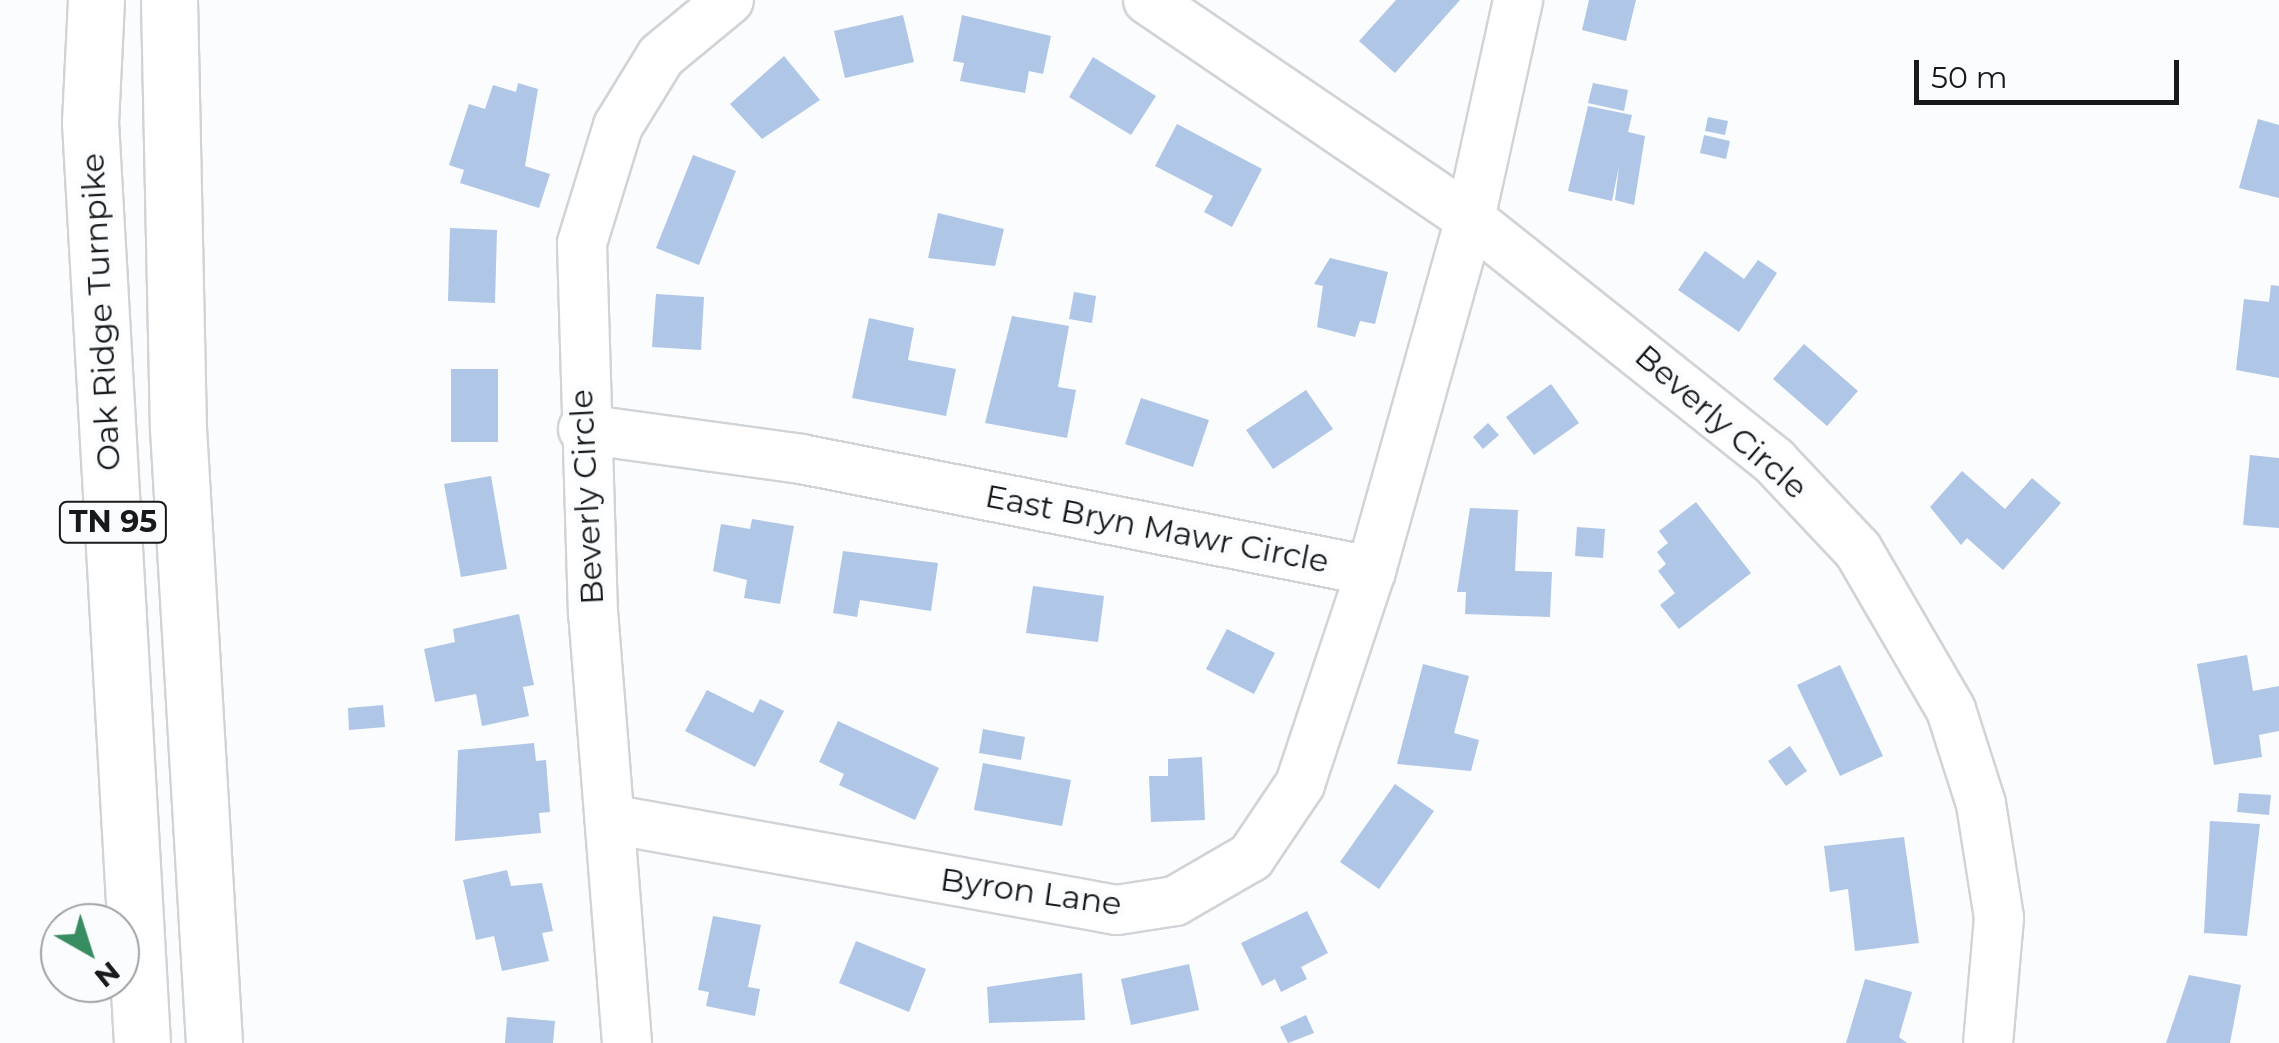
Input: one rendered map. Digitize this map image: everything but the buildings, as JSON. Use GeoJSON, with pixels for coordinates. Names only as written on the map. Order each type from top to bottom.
{"type":"FeatureCollection","features":[{"type":"Feature","properties":{"kind":"highway","name":"Oak Ridge Turnpike"},"geometry":{"type":"LineString","coordinates":[[96,0],[90,122],[142,1043]]}},
{"type":"Feature","properties":{"kind":"highway","name":"TN 95"},"geometry":{"type":"LineString","coordinates":[[169,0],[178,428],[214,1043]]}},
{"type":"Feature","properties":{"kind":"street"},"geometry":{"type":"LineString","coordinates":[[154,0],[169,0]]}},
{"type":"Feature","properties":{"kind":"street","name":"Beverly Circle"},"geometry":{"type":"LineString","coordinates":[[627,1043],[583,430],[589,206],[618,126],[661,56],[729,0]]}},
{"type":"Feature","properties":{"kind":"street","name":"Beverly Circle"},"geometry":{"type":"LineString","coordinates":[[1148,0],[1470,219],[1774,461],[1858,550],[1898,612],[1951,710],[1981,804],[1999,918],[1988,1043]]}},
{"type":"Feature","properties":{"kind":"street","name":"East Bryn Mawr Circle"},"geometry":{"type":"LineString","coordinates":[[583,430],[801,459],[1371,571],[1470,219],[1518,0]]}},
{"type":"Feature","properties":{"kind":"street","name":"Byron Lane"},"geometry":{"type":"LineString","coordinates":[[610,819],[1031,899],[1117,910],[1175,902],[1222,882],[1277,828],[1322,728],[1371,571]]}}]}
